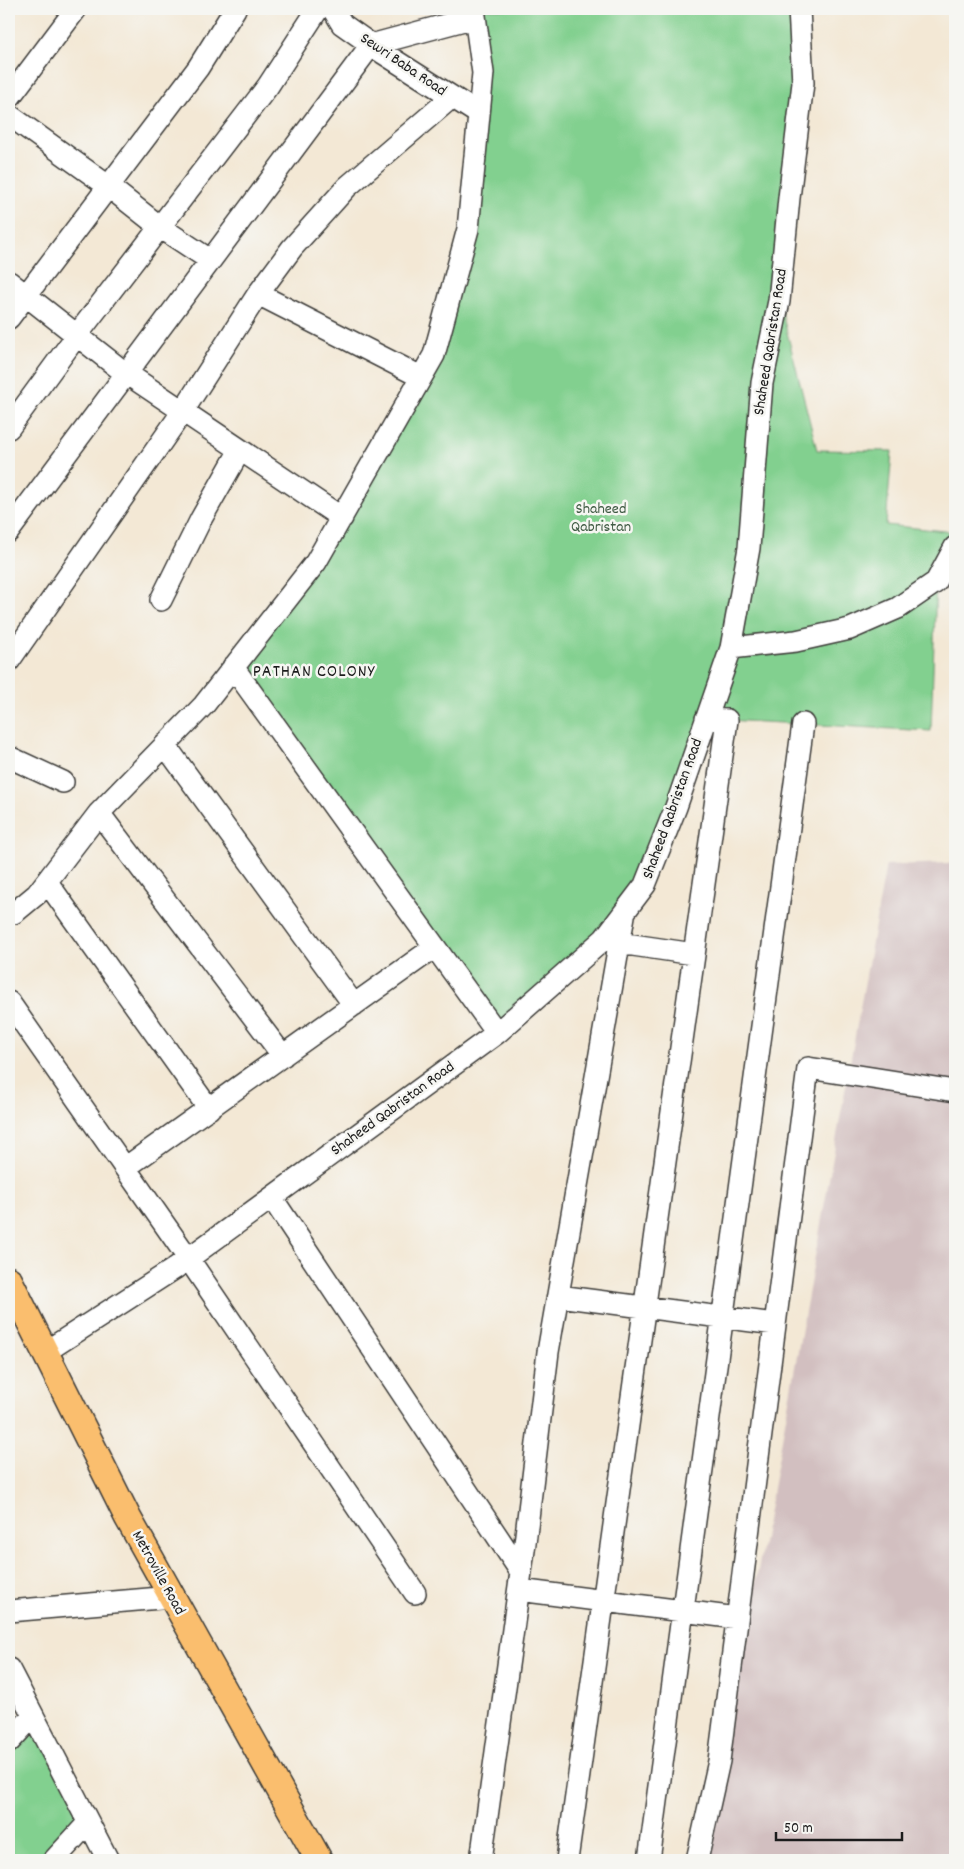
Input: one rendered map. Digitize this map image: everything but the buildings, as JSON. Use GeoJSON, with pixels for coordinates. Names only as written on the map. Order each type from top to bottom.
{"type":"FeatureCollection","features":[{"type":"Feature","properties":{"kind":"main road","name":"Metroville Road"},"geometry":{"type":"LineString","coordinates":[[9,1280],[128,1518],[319,1860]]}},
{"type":"Feature","properties":{"kind":"street"},"geometry":{"type":"LineString","coordinates":[[9,98],[76,9]]}},
{"type":"Feature","properties":{"kind":"street"},"geometry":{"type":"LineString","coordinates":[[9,318],[198,68],[235,9]]}},
{"type":"Feature","properties":{"kind":"street"},"geometry":{"type":"LineString","coordinates":[[9,428],[77,335],[268,86],[318,9]]}},
{"type":"Feature","properties":{"kind":"street","name":"Sewri Baba Road"},"geometry":{"type":"LineString","coordinates":[[333,9],[342,24],[371,45],[479,114]]}},
{"type":"Feature","properties":{"kind":"street","name":"Shaheed Qabristan Road"},"geometry":{"type":"LineString","coordinates":[[45,1352],[188,1258],[497,1033],[604,938],[645,885],[676,807],[731,648],[748,548],[762,383],[779,301],[803,83],[799,9]]}},
{"type":"Feature","properties":{"kind":"street"},"geometry":{"type":"LineString","coordinates":[[9,531],[371,45],[474,13],[483,73],[468,229],[434,355],[316,562],[204,705],[99,813],[37,894],[14,913]]}},
{"type":"Feature","properties":{"kind":"street"},"geometry":{"type":"LineString","coordinates":[[9,661],[183,411],[258,294],[292,248],[347,187],[452,97]]}},
{"type":"Feature","properties":{"kind":"street"},"geometry":{"type":"LineString","coordinates":[[9,115],[108,186],[160,227],[210,260]]}},
{"type":"Feature","properties":{"kind":"street"},"geometry":{"type":"LineString","coordinates":[[9,282],[126,373],[342,518]]}},
{"type":"Feature","properties":{"kind":"street"},"geometry":{"type":"LineString","coordinates":[[258,294],[421,377]]}},
{"type":"Feature","properties":{"kind":"street"},"geometry":{"type":"LineString","coordinates":[[162,600],[201,519],[240,450]]}},
{"type":"Feature","properties":{"kind":"street"},"geometry":{"type":"LineString","coordinates":[[731,648],[796,641],[850,629],[898,608],[936,582],[955,546]]}},
{"type":"Feature","properties":{"kind":"street"},"geometry":{"type":"LineString","coordinates":[[233,667],[497,1033]]}},
{"type":"Feature","properties":{"kind":"street"},"geometry":{"type":"LineString","coordinates":[[567,1860],[727,720],[706,719]]}},
{"type":"Feature","properties":{"kind":"street"},"geometry":{"type":"LineString","coordinates":[[649,1860],[803,724]]}},
{"type":"Feature","properties":{"kind":"street"},"geometry":{"type":"LineString","coordinates":[[165,746],[354,1005]]}},
{"type":"Feature","properties":{"kind":"street"},"geometry":{"type":"LineString","coordinates":[[9,757],[63,782]]}},
{"type":"Feature","properties":{"kind":"street"},"geometry":{"type":"LineString","coordinates":[[99,813],[282,1056]]}},
{"type":"Feature","properties":{"kind":"street"},"geometry":{"type":"LineString","coordinates":[[47,882],[209,1109]]}},
{"type":"Feature","properties":{"kind":"street"},"geometry":{"type":"LineString","coordinates":[[481,1860],[520,1581],[548,1352],[625,911]]}},
{"type":"Feature","properties":{"kind":"street"},"geometry":{"type":"LineString","coordinates":[[619,944],[694,954]]}},
{"type":"Feature","properties":{"kind":"street"},"geometry":{"type":"LineString","coordinates":[[125,1168],[436,947]]}},
{"type":"Feature","properties":{"kind":"street"},"geometry":{"type":"LineString","coordinates":[[9,1002],[188,1258],[415,1593]]}},
{"type":"Feature","properties":{"kind":"street"},"geometry":{"type":"LineString","coordinates":[[697,1860],[719,1761],[808,1068],[955,1091]]}},
{"type":"Feature","properties":{"kind":"street"},"geometry":{"type":"LineString","coordinates":[[272,1198],[520,1581],[603,1601],[737,1618]]}},
{"type":"Feature","properties":{"kind":"street"},"geometry":{"type":"LineString","coordinates":[[558,1296],[775,1324]]}},
{"type":"Feature","properties":{"kind":"street"},"geometry":{"type":"LineString","coordinates":[[9,1611],[172,1597]]}},
{"type":"Feature","properties":{"kind":"street"},"geometry":{"type":"LineString","coordinates":[[9,1669],[108,1860]]}},
{"type":"Feature","properties":{"kind":"street"},"geometry":{"type":"LineString","coordinates":[[9,1742],[33,1716]]}},
{"type":"Feature","properties":{"kind":"street"},"geometry":{"type":"LineString","coordinates":[[54,1860],[88,1822]]}},
{"type":"Feature","properties":{"kind":"shaded area"},"geometry":{"type":"Polygon","coordinates":[[[955,863],[955,1860],[692,1860],[758,1571],[886,865],[955,863]]]}},
{"type":"Feature","properties":{"kind":"green space","name":"Shaheed Qabristan"},"geometry":{"type":"Polygon","coordinates":[[[474,9],[799,9],[779,301],[817,450],[892,451],[886,525],[955,532],[955,547],[936,582],[931,731],[706,719],[645,885],[501,1029],[233,668],[316,562],[434,355],[468,229],[483,73],[474,9]]]}},
{"type":"Feature","properties":{"kind":"green space"},"geometry":{"type":"Polygon","coordinates":[[[33,1716],[88,1823],[54,1860],[9,1860],[9,1742],[33,1716]]]}},
{"type":"Feature","properties":{"kind":"district","name":"PATHAN COLONY"},"geometry":{"type":"Point","coordinates":[314,672]}}]}
